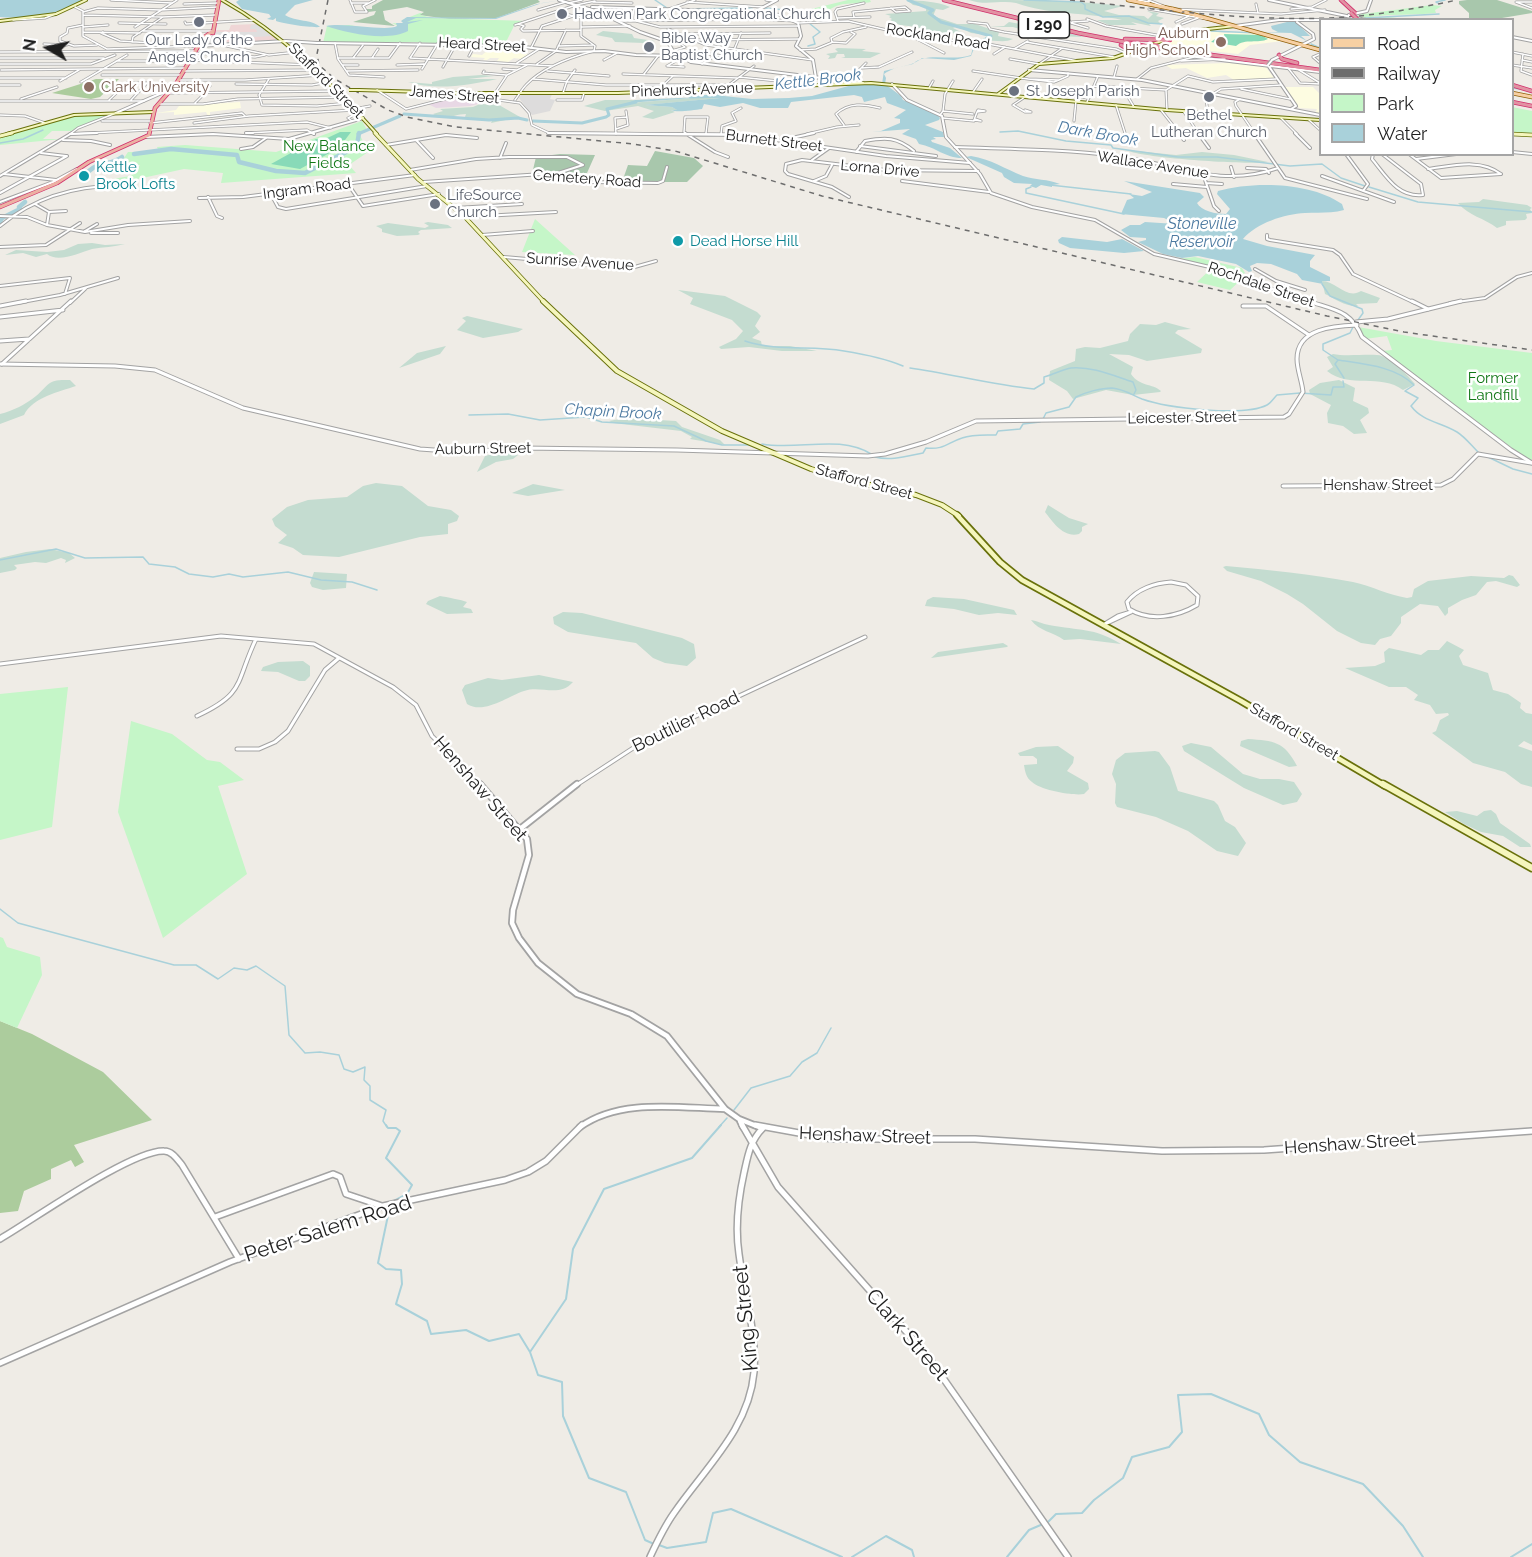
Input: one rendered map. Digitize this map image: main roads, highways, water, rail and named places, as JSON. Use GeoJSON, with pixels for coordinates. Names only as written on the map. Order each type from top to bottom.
{"type":"FeatureCollection","features":[{"type":"Feature","properties":{"kind":"highway","name":"I 290"},"geometry":{"type":"LineString","coordinates":[[944,0],[1071,32],[1147,45],[1319,67]]}},
{"type":"Feature","properties":{"kind":"highway","name":"I 290"},"geometry":{"type":"LineString","coordinates":[[951,0],[1147,45]]}},
{"type":"Feature","properties":{"kind":"highway"},"geometry":{"type":"LineString","coordinates":[[1339,0],[1357,18]]}},
{"type":"Feature","properties":{"kind":"highway"},"geometry":{"type":"LineString","coordinates":[[0,207],[57,183],[77,169],[146,137],[151,130],[150,122],[158,104],[173,88],[203,39],[213,31],[217,7],[222,1]]}},
{"type":"Feature","properties":{"kind":"highway"},"geometry":{"type":"LineString","coordinates":[[1352,14],[1360,18]]}},
{"type":"Feature","properties":{"kind":"highway"},"geometry":{"type":"LineString","coordinates":[[1066,28],[1107,37],[1141,40],[1172,39]]}},
{"type":"Feature","properties":{"kind":"highway"},"geometry":{"type":"LineString","coordinates":[[1071,32],[1140,50]]}},
{"type":"Feature","properties":{"kind":"highway"},"geometry":{"type":"LineString","coordinates":[[1141,40],[1158,45]]}},
{"type":"Feature","properties":{"kind":"highway"},"geometry":{"type":"LineString","coordinates":[[1121,45],[1131,49],[1130,53]]}},
{"type":"Feature","properties":{"kind":"highway"},"geometry":{"type":"LineString","coordinates":[[1275,58],[1319,67]]}},
{"type":"Feature","properties":{"kind":"highway"},"geometry":{"type":"LineString","coordinates":[[1514,85],[1532,90]]}},
{"type":"Feature","properties":{"kind":"highway"},"geometry":{"type":"LineString","coordinates":[[1514,103],[1532,107]]}},
{"type":"Feature","properties":{"kind":"main road"},"geometry":{"type":"LineString","coordinates":[[1,21],[59,13],[86,0]]}},
{"type":"Feature","properties":{"kind":"main road"},"geometry":{"type":"LineString","coordinates":[[1128,0],[1208,18],[1319,52]]}},
{"type":"Feature","properties":{"kind":"main road","name":"Stafford Street"},"geometry":{"type":"LineString","coordinates":[[222,1],[286,41],[338,91],[410,170],[456,208],[576,334],[614,369],[691,415],[775,453],[828,474],[920,497],[952,510],[972,526],[1000,564],[1011,573],[1241,701],[1449,823],[1532,868]]}},
{"type":"Feature","properties":{"kind":"main road"},"geometry":{"type":"LineString","coordinates":[[1246,29],[1243,27],[1247,24]]}},
{"type":"Feature","properties":{"kind":"main road"},"geometry":{"type":"LineString","coordinates":[[998,94],[1039,64],[1115,58],[1158,45],[1198,29],[1235,26]]}},
{"type":"Feature","properties":{"kind":"main road"},"geometry":{"type":"LineString","coordinates":[[1130,53],[1150,52]]}},
{"type":"Feature","properties":{"kind":"main road","name":"Pinehurst Avenue"},"geometry":{"type":"LineString","coordinates":[[453,93],[604,93],[849,82],[879,83]]}},
{"type":"Feature","properties":{"kind":"main road"},"geometry":{"type":"LineString","coordinates":[[879,83],[1161,110],[1319,120]]}},
{"type":"Feature","properties":{"kind":"main road","name":"James Street"},"geometry":{"type":"LineString","coordinates":[[338,91],[453,93]]}},
{"type":"Feature","properties":{"kind":"main road"},"geometry":{"type":"LineString","coordinates":[[1514,93],[1532,97]]}},
{"type":"Feature","properties":{"kind":"main road"},"geometry":{"type":"LineString","coordinates":[[43,123],[72,114],[127,108]]}},
{"type":"Feature","properties":{"kind":"main road"},"geometry":{"type":"LineString","coordinates":[[106,112],[116,113]]}},
{"type":"Feature","properties":{"kind":"main road"},"geometry":{"type":"LineString","coordinates":[[0,135],[74,115],[153,112]]}},
{"type":"Feature","properties":{"kind":"main road"},"geometry":{"type":"LineString","coordinates":[[1514,135],[1532,135]]}},
{"type":"Feature","properties":{"kind":"water"},"geometry":{"type":"Polygon","coordinates":[[[0,0],[82,0],[54,13],[10,18],[0,17],[0,0]]]}},
{"type":"Feature","properties":{"kind":"water"},"geometry":{"type":"Polygon","coordinates":[[[239,0],[313,0],[295,5],[285,15],[317,24],[320,27],[285,23],[276,21],[276,18],[267,19],[271,17],[269,14],[242,9],[236,2],[239,0]]]}},
{"type":"Feature","properties":{"kind":"water"},"geometry":{"type":"Polygon","coordinates":[[[541,3],[496,19],[416,18],[407,22],[423,20],[408,24],[408,31],[390,36],[355,34],[326,26],[392,28],[397,26],[396,23],[403,23],[401,21],[407,17],[495,18],[541,3]]]}},
{"type":"Feature","properties":{"kind":"water"},"geometry":{"type":"Polygon","coordinates":[[[1296,22],[1310,36],[1301,36],[1307,41],[1291,33],[1260,32],[1278,32],[1271,26],[1296,22]]]}},
{"type":"Feature","properties":{"kind":"water"},"geometry":{"type":"Polygon","coordinates":[[[975,46],[971,56],[954,60],[924,58],[964,57],[971,55],[975,46]]]}},
{"type":"Feature","properties":{"kind":"water"},"geometry":{"type":"Polygon","coordinates":[[[897,68],[884,74],[885,84],[903,100],[935,112],[939,120],[925,125],[943,132],[944,137],[933,137],[936,139],[931,140],[932,142],[950,148],[962,158],[950,156],[919,144],[916,139],[902,134],[910,129],[872,132],[881,131],[900,123],[900,119],[894,118],[906,110],[887,103],[885,97],[864,102],[862,97],[854,95],[791,102],[788,108],[760,108],[743,103],[720,107],[704,104],[702,109],[681,111],[671,110],[677,110],[672,107],[644,105],[720,98],[628,103],[635,100],[724,96],[752,99],[812,96],[852,85],[882,84],[884,71],[897,68]]]}},
{"type":"Feature","properties":{"kind":"water"},"geometry":{"type":"Polygon","coordinates":[[[971,156],[1023,176],[1060,184],[1052,185],[1052,187],[1041,185],[1036,188],[1030,186],[1032,184],[1014,183],[1002,173],[966,157],[971,156]]]}},
{"type":"Feature","properties":{"kind":"water","name":"Stoneville Reservoir"},"geometry":{"type":"Polygon","coordinates":[[[1124,181],[1200,193],[1204,197],[1197,203],[1199,206],[1209,212],[1222,214],[1226,214],[1230,209],[1217,194],[1218,191],[1232,188],[1282,186],[1314,191],[1329,197],[1342,204],[1344,210],[1280,217],[1256,228],[1243,239],[1315,255],[1310,261],[1310,267],[1330,277],[1330,281],[1322,281],[1323,284],[1302,280],[1297,274],[1271,264],[1257,263],[1250,266],[1252,271],[1249,272],[1236,264],[1198,256],[1182,258],[1163,254],[1138,242],[1146,238],[1130,237],[1121,230],[1130,225],[1140,225],[1145,222],[1176,224],[1164,218],[1121,214],[1127,200],[1134,198],[1129,194],[1142,196],[1152,192],[1124,181]]]}},
{"type":"Feature","properties":{"kind":"water"},"geometry":{"type":"Polygon","coordinates":[[[1062,237],[1107,242],[1122,239],[1144,251],[1124,253],[1070,248],[1059,243],[1058,240],[1062,237]]]}},
{"type":"Feature","properties":{"kind":"waterway"},"geometry":{"type":"LineString","coordinates":[[655,0],[667,8]]}},
{"type":"Feature","properties":{"kind":"waterway","name":"Kettle Brook"},"geometry":{"type":"LineString","coordinates":[[908,0],[933,10],[929,13],[941,22],[991,36],[974,46]]}},
{"type":"Feature","properties":{"kind":"waterway","name":"Dark Brook"},"geometry":{"type":"LineString","coordinates":[[1024,0],[1081,2],[1085,5],[1085,9],[1103,17],[1129,16],[1148,23],[1162,24]]}},
{"type":"Feature","properties":{"kind":"waterway"},"geometry":{"type":"LineString","coordinates":[[1438,3],[1436,2],[1445,0]]}},
{"type":"Feature","properties":{"kind":"waterway"},"geometry":{"type":"LineString","coordinates":[[678,9],[752,8]]}},
{"type":"Feature","properties":{"kind":"waterway"},"geometry":{"type":"LineString","coordinates":[[765,8],[796,11],[807,20]]}},
{"type":"Feature","properties":{"kind":"waterway"},"geometry":{"type":"LineString","coordinates":[[1365,18],[1439,14]]}},
{"type":"Feature","properties":{"kind":"waterway"},"geometry":{"type":"LineString","coordinates":[[808,46],[815,44],[813,37],[820,32],[809,23]]}},
{"type":"Feature","properties":{"kind":"waterway","name":"Dark Brook"},"geometry":{"type":"LineString","coordinates":[[1211,31],[1257,33]]}},
{"type":"Feature","properties":{"kind":"waterway","name":"Dark Brook"},"geometry":{"type":"LineString","coordinates":[[1311,44],[1319,48]]}},
{"type":"Feature","properties":{"kind":"waterway","name":"Dark Brook"},"geometry":{"type":"LineString","coordinates":[[1514,88],[1520,89]]}},
{"type":"Feature","properties":{"kind":"waterway","name":"Kettle Brook"},"geometry":{"type":"LineString","coordinates":[[690,97],[723,96]]}},
{"type":"Feature","properties":{"kind":"waterway","name":"Kettle Brook"},"geometry":{"type":"LineString","coordinates":[[533,121],[582,123],[606,117],[609,115],[607,109],[636,102]]}},
{"type":"Feature","properties":{"kind":"waterway","name":"Kettle Brook"},"geometry":{"type":"LineString","coordinates":[[404,114],[489,120],[518,118],[527,120]]}},
{"type":"Feature","properties":{"kind":"waterway","name":"Kettle Brook"},"geometry":{"type":"LineString","coordinates":[[359,134],[400,116]]}},
{"type":"Feature","properties":{"kind":"waterway"},"geometry":{"type":"LineString","coordinates":[[0,143],[23,139],[43,130]]}},
{"type":"Feature","properties":{"kind":"waterway","name":"Dark Brook"},"geometry":{"type":"LineString","coordinates":[[1000,132],[1018,131],[1066,141],[1111,145],[1113,148],[1178,157],[1217,157],[1290,166],[1322,164],[1341,178],[1365,186]]}},
{"type":"Feature","properties":{"kind":"waterway","name":"Kettle Brook"},"geometry":{"type":"LineString","coordinates":[[134,154],[171,149],[237,155],[239,162],[276,171],[305,173],[352,149],[357,145],[359,134]]}},
{"type":"Feature","properties":{"kind":"waterway","name":"Kettle Brook"},"geometry":{"type":"LineString","coordinates":[[89,171],[98,165],[122,157]]}},
{"type":"Feature","properties":{"kind":"waterway","name":"Chapin Brook"},"geometry":{"type":"LineString","coordinates":[[1050,185],[1131,194]]}},
{"type":"Feature","properties":{"kind":"waterway","name":"Chapin Brook"},"geometry":{"type":"LineString","coordinates":[[1031,187],[1026,189],[1026,193],[1124,214]]}},
{"type":"Feature","properties":{"kind":"waterway","name":"Dark Brook"},"geometry":{"type":"LineString","coordinates":[[1369,187],[1418,202],[1532,212]]}},
{"type":"Feature","properties":{"kind":"waterway","name":"Kettle Brook"},"geometry":{"type":"LineString","coordinates":[[0,222],[2,218],[20,209],[19,207],[25,202]]}},
{"type":"Feature","properties":{"kind":"waterway","name":"Chapin Brook"},"geometry":{"type":"LineString","coordinates":[[1322,284],[1330,296],[1362,309],[1363,313],[1358,320]]}},
{"type":"Feature","properties":{"kind":"waterway","name":"Chapin Brook"},"geometry":{"type":"LineString","coordinates":[[1338,360],[1323,350],[1323,344],[1350,333],[1353,327]]}},
{"type":"Feature","properties":{"kind":"waterway"},"geometry":{"type":"LineString","coordinates":[[745,341],[770,346],[844,351],[903,366]]}},
{"type":"Feature","properties":{"kind":"waterway"},"geometry":{"type":"LineString","coordinates":[[1338,360],[1378,367],[1406,379],[1414,385],[1405,391],[1418,398],[1411,406],[1427,419],[1457,432],[1478,452]]}},
{"type":"Feature","properties":{"kind":"waterway","name":"Chapin Brook"},"geometry":{"type":"LineString","coordinates":[[1338,360],[1335,364],[1344,378]]}},
{"type":"Feature","properties":{"kind":"waterway"},"geometry":{"type":"LineString","coordinates":[[910,368],[1034,389],[1044,383],[1044,377],[1068,369],[1087,368],[1133,382],[1136,390],[1134,394]]}},
{"type":"Feature","properties":{"kind":"waterway","name":"Chapin Brook"},"geometry":{"type":"LineString","coordinates":[[1043,419],[1046,413],[1069,407],[1076,397],[1103,389],[1112,388],[1142,399],[1169,405],[1224,411],[1256,409],[1267,405],[1277,395],[1300,393],[1331,395],[1333,387],[1344,387],[1343,381]]}},
{"type":"Feature","properties":{"kind":"waterway","name":"Chapin Brook"},"geometry":{"type":"LineString","coordinates":[[469,415],[508,414],[540,420],[586,417],[602,422],[674,426],[706,441],[722,445],[751,445]]}},
{"type":"Feature","properties":{"kind":"waterway","name":"Chapin Brook"},"geometry":{"type":"LineString","coordinates":[[875,457],[905,457],[923,453],[926,448],[941,447],[966,437],[996,435],[998,431],[1020,429],[1023,424],[1040,422]]}},
{"type":"Feature","properties":{"kind":"waterway","name":"Chapin Brook"},"geometry":{"type":"LineString","coordinates":[[762,444],[775,446],[845,445],[871,454]]}},
{"type":"Feature","properties":{"kind":"waterway"},"geometry":{"type":"LineString","coordinates":[[1488,457],[1513,469],[1532,474]]}},
{"type":"Feature","properties":{"kind":"waterway"},"geometry":{"type":"LineString","coordinates":[[0,560],[56,549],[85,558],[143,557],[149,564],[175,567],[189,574],[213,577],[229,574],[243,577],[288,572],[321,580],[352,582],[377,590]]}},
{"type":"Feature","properties":{"kind":"waterway"},"geometry":{"type":"LineString","coordinates":[[0,909],[18,923],[174,965],[196,965],[218,979],[234,968],[247,970],[256,966],[285,986],[289,1035],[305,1053],[320,1052],[339,1055],[344,1069],[353,1072],[365,1067],[364,1080],[370,1086],[370,1100],[386,1110],[383,1121],[387,1127]]}},
{"type":"Feature","properties":{"kind":"waterway"},"geometry":{"type":"LineString","coordinates":[[734,1110],[751,1088],[790,1076],[802,1062],[817,1053],[831,1028]]}},
{"type":"Feature","properties":{"kind":"waterway"},"geometry":{"type":"LineString","coordinates":[[719,1127],[727,1118]]}},
{"type":"Feature","properties":{"kind":"waterway"},"geometry":{"type":"LineString","coordinates":[[386,1125],[388,1128],[396,1128],[400,1131],[386,1158],[412,1185],[407,1194],[392,1202]]}},
{"type":"Feature","properties":{"kind":"waterway"},"geometry":{"type":"LineString","coordinates":[[530,1352],[566,1299],[573,1249],[604,1189],[692,1158],[721,1125]]}},
{"type":"Feature","properties":{"kind":"waterway"},"geometry":{"type":"LineString","coordinates":[[390,1206],[378,1263],[386,1269],[401,1270],[402,1284],[396,1304],[427,1321],[431,1334],[466,1330],[489,1341],[519,1334],[530,1352]]}},
{"type":"Feature","properties":{"kind":"waterway"},"geometry":{"type":"LineString","coordinates":[[530,1352],[538,1375],[562,1382],[563,1416],[589,1478],[626,1492],[645,1540],[654,1544]]}},
{"type":"Feature","properties":{"kind":"waterway"},"geometry":{"type":"LineString","coordinates":[[1047,1523],[1056,1514],[1082,1513],[1094,1500],[1123,1478],[1132,1457],[1169,1447],[1182,1432],[1178,1395],[1211,1394],[1259,1414],[1269,1435],[1300,1462],[1363,1484],[1403,1526],[1423,1557]]}},
{"type":"Feature","properties":{"kind":"waterway"},"geometry":{"type":"LineString","coordinates":[[659,1545],[667,1548],[706,1542],[713,1513],[731,1509],[842,1557]]}},
{"type":"Feature","properties":{"kind":"waterway"},"geometry":{"type":"LineString","coordinates":[[1007,1557],[1029,1530],[1043,1524]]}},
{"type":"Feature","properties":{"kind":"waterway"},"geometry":{"type":"LineString","coordinates":[[852,1557],[886,1536],[912,1550],[914,1557]]}},
{"type":"Feature","properties":{"kind":"waterway"},"geometry":{"type":"LineString","coordinates":[[1511,1557],[1532,1544]]}},
{"type":"Feature","properties":{"kind":"railway"},"geometry":{"type":"LineString","coordinates":[[328,0],[317,54],[319,65],[335,79],[388,110],[407,117],[456,127],[633,144],[675,151],[822,196],[1327,316],[1404,332],[1532,350]]}},
{"type":"Feature","properties":{"kind":"railway"},"geometry":{"type":"LineString","coordinates":[[1070,0],[1200,14],[1265,18],[1330,18],[1378,14],[1457,0]]}},
{"type":"Feature","properties":{"kind":"place","name":"Hadwen Park Congregational Church"},"geometry":{"type":"Point","coordinates":[562,14]}},
{"type":"Feature","properties":{"kind":"place","name":"Our Lady of the Angels Church"},"geometry":{"type":"Point","coordinates":[199,22]}},
{"type":"Feature","properties":{"kind":"place","name":"Auburn High School"},"geometry":{"type":"Point","coordinates":[1221,42]}},
{"type":"Feature","properties":{"kind":"place","name":"Bible Way Baptist Church"},"geometry":{"type":"Point","coordinates":[649,47]}},
{"type":"Feature","properties":{"kind":"place","name":"Clark University"},"geometry":{"type":"Point","coordinates":[89,87]}},
{"type":"Feature","properties":{"kind":"place","name":"St Joseph Parish"},"geometry":{"type":"Point","coordinates":[1014,91]}},
{"type":"Feature","properties":{"kind":"place","name":"Bethel Lutheran Church"},"geometry":{"type":"Point","coordinates":[1209,97]}},
{"type":"Feature","properties":{"kind":"place","name":"Kettle Brook Lofts"},"geometry":{"type":"Point","coordinates":[84,176]}},
{"type":"Feature","properties":{"kind":"place","name":"LifeSource Church"},"geometry":{"type":"Point","coordinates":[435,204]}},
{"type":"Feature","properties":{"kind":"place","name":"Dead Horse Hill"},"geometry":{"type":"Point","coordinates":[678,241]}},
{"type":"Feature","properties":{"kind":"park label","name":"New Balance Fields"},"geometry":{"type":"Point","coordinates":[329,154]}},
{"type":"Feature","properties":{"kind":"park label","name":"Former Landfill"},"geometry":{"type":"Point","coordinates":[1493,386]}}]}
